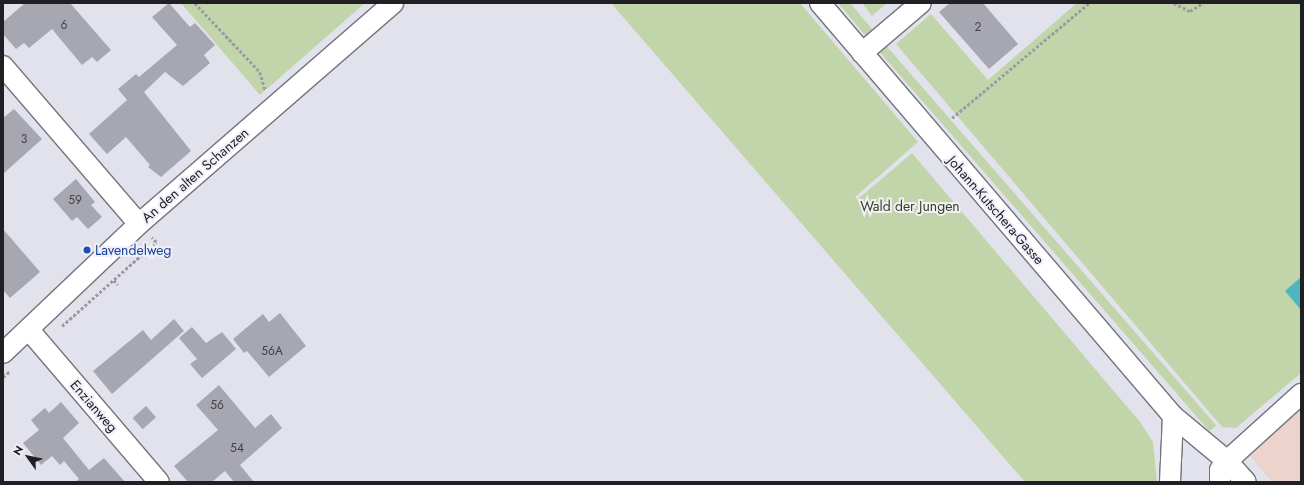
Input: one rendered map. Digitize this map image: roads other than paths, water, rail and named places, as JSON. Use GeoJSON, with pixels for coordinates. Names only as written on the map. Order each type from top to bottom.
{"type":"FeatureCollection","features":[{"type":"Feature","properties":{"kind":"street","name":"An den alten Schanzen"},"geometry":{"type":"LineString","coordinates":[[3,353],[29,330],[139,224],[393,3]]}},
{"type":"Feature","properties":{"kind":"street","name":"Johann-Kutschera-Gasse"},"geometry":{"type":"LineString","coordinates":[[820,3],[1173,416],[1227,461],[1246,482]]}},
{"type":"Feature","properties":{"kind":"street"},"geometry":{"type":"LineString","coordinates":[[862,53],[921,3]]}},
{"type":"Feature","properties":{"kind":"street"},"geometry":{"type":"LineString","coordinates":[[3,66],[139,224]]}},
{"type":"Feature","properties":{"kind":"street","name":"Enzianweg"},"geometry":{"type":"LineString","coordinates":[[29,330],[159,482]]}},
{"type":"Feature","properties":{"kind":"street"},"geometry":{"type":"LineString","coordinates":[[1220,482],[1220,470],[1227,461],[1301,394]]}},
{"type":"Feature","properties":{"kind":"street"},"geometry":{"type":"LineString","coordinates":[[1170,482],[1173,416]]}},
{"type":"Feature","properties":{"kind":"water"},"geometry":{"type":"Polygon","coordinates":[[[1301,277],[1301,310],[1285,291],[1301,277]]]}},
{"type":"Feature","properties":{"kind":"place","name":"Lavendelweg"},"geometry":{"type":"Point","coordinates":[87,250]}},
{"type":"Feature","properties":{"kind":"park label","name":"Wald der Jungen"},"geometry":{"type":"Point","coordinates":[910,206]}}]}
